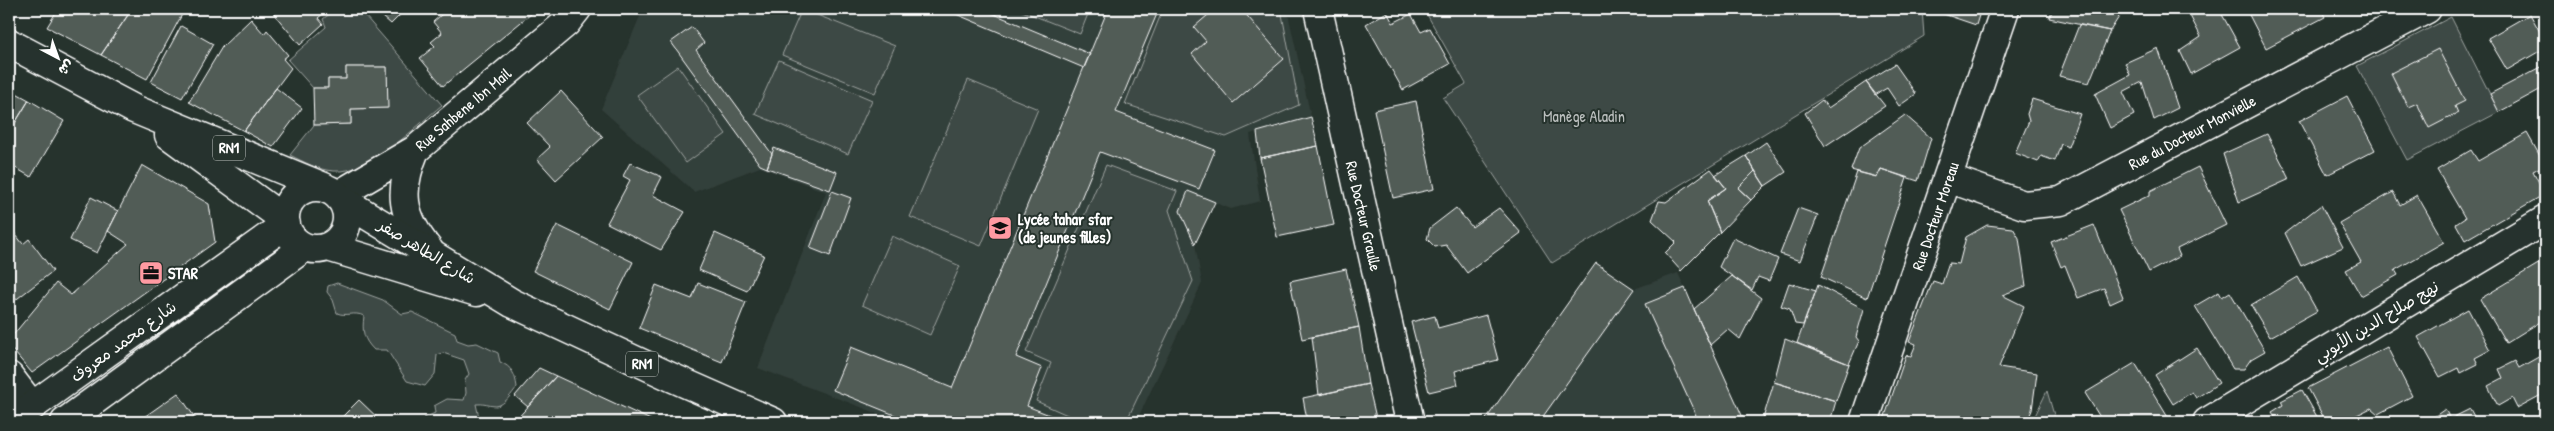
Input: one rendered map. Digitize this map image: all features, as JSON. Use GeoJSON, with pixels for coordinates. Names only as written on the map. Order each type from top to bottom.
{"type":"FeatureCollection","features":[{"type":"Feature","properties":{"kind":"street","name":"Rue Sahbene Ibn Mail"},"geometry":{"type":"LineString","coordinates":[[335,194],[416,150],[566,23],[577,9]]}},
{"type":"Feature","properties":{"kind":"street","name":"Rue Docteur Graulle"},"geometry":{"type":"LineString","coordinates":[[1318,9],[1410,422]]}},
{"type":"Feature","properties":{"kind":"street","name":"Rue Docteur Moreau"},"geometry":{"type":"LineString","coordinates":[[1864,422],[2005,9]]}},
{"type":"Feature","properties":{"kind":"street","name":"Rue du Docteur Monvielle"},"geometry":{"type":"LineString","coordinates":[[1948,178],[2024,205],[2061,201],[2426,9]]}},
{"type":"Feature","properties":{"kind":"street","name":"شارع الطاهر صفر"},"geometry":{"type":"LineString","coordinates":[[9,43],[134,109],[335,194],[512,303],[773,422]]}},
{"type":"Feature","properties":{"kind":"street","name":"شارع الطاهر صفر"},"geometry":{"type":"LineString","coordinates":[[134,109],[286,222]]}},
{"type":"Feature","properties":{"kind":"street"},"geometry":{"type":"LineString","coordinates":[[416,150],[406,170],[404,199],[406,214],[415,233],[428,250]]}},
{"type":"Feature","properties":{"kind":"street"},"geometry":{"type":"LineString","coordinates":[[286,222],[286,210],[296,194],[305,189],[335,194],[348,217],[343,235],[317,247]]}},
{"type":"Feature","properties":{"kind":"street","name":"نهج صلاح الدين الأيوبي"},"geometry":{"type":"LineString","coordinates":[[2206,422],[2545,220]]}},
{"type":"Feature","properties":{"kind":"street","name":"RN1"},"geometry":{"type":"LineString","coordinates":[[286,222],[289,234],[317,247]]}},
{"type":"Feature","properties":{"kind":"street","name":"شارع محمد معروف"},"geometry":{"type":"LineString","coordinates":[[10,422],[286,222]]}},
{"type":"Feature","properties":{"kind":"street","name":"شارع الطاهر صفر"},"geometry":{"type":"LineString","coordinates":[[317,247],[512,303]]}},
{"type":"Feature","properties":{"kind":"street","name":"شارع محمد معروف"},"geometry":{"type":"LineString","coordinates":[[65,422],[317,247]]}},
{"type":"Feature","properties":{"kind":"street"},"geometry":{"type":"LineString","coordinates":[[9,376],[32,406]]}},
{"type":"Feature","properties":{"kind":"shaded area","name":"Lycée tahar sfar (de jeunes filles)"},"geometry":{"type":"Polygon","coordinates":[[[643,9],[1287,9],[1311,117],[1250,134],[1260,201],[1231,209],[1188,192],[1180,211],[1195,244],[1202,283],[1136,422],[900,422],[758,368],[826,192],[760,167],[694,192],[601,109],[643,9]]]}},
{"type":"Feature","properties":{"kind":"shaded area"},"geometry":{"type":"Polygon","coordinates":[[[1596,263],[1634,289],[1678,273],[1745,422],[1484,422],[1596,263]]]}},
{"type":"Feature","properties":{"kind":"green space"},"geometry":{"type":"Polygon","coordinates":[[[336,9],[359,9],[442,105],[377,157],[348,170],[334,171],[306,163],[290,155],[314,125],[351,124],[351,109],[387,108],[387,67],[346,67],[346,79],[328,79],[328,88],[313,88],[288,60],[326,27],[323,19],[336,9]]]}},
{"type":"Feature","properties":{"kind":"green space"},"geometry":{"type":"Polygon","coordinates":[[[802,9],[895,46],[875,93],[782,55],[802,9]]]}},
{"type":"Feature","properties":{"kind":"green space"},"geometry":{"type":"Polygon","coordinates":[[[1017,9],[1090,9],[1080,34],[1017,9]]]}},
{"type":"Feature","properties":{"kind":"green space"},"geometry":{"type":"Polygon","coordinates":[[[1163,9],[1281,9],[1299,105],[1226,137],[1125,104],[1163,9]]]}},
{"type":"Feature","properties":{"kind":"green space","name":"Manège Aladin"},"geometry":{"type":"Polygon","coordinates":[[[1424,9],[1922,9],[1924,36],[1552,263],[1443,98],[1466,84],[1424,9]]]}},
{"type":"Feature","properties":{"kind":"green space"},"geometry":{"type":"Polygon","coordinates":[[[2451,17],[2499,112],[2407,160],[2357,66],[2451,17]]]}},
{"type":"Feature","properties":{"kind":"green space"},"geometry":{"type":"Polygon","coordinates":[[[779,60],[872,100],[848,154],[755,114],[779,60]]]}},
{"type":"Feature","properties":{"kind":"green space"},"geometry":{"type":"Polygon","coordinates":[[[678,66],[726,134],[686,163],[637,95],[678,66]]]}},
{"type":"Feature","properties":{"kind":"green space"},"geometry":{"type":"Polygon","coordinates":[[[968,80],[1038,109],[981,246],[910,217],[968,80]]]}},
{"type":"Feature","properties":{"kind":"green space"},"geometry":{"type":"Polygon","coordinates":[[[1106,165],[1177,191],[1169,210],[1193,281],[1126,422],[1083,422],[1036,401],[1051,363],[1026,352],[1106,165]]]}},
{"type":"Feature","properties":{"kind":"green space"},"geometry":{"type":"Polygon","coordinates":[[[892,236],[960,266],[930,335],[862,305],[892,236]]]}},
{"type":"Feature","properties":{"kind":"green space"},"geometry":{"type":"Polygon","coordinates":[[[337,283],[383,300],[402,314],[412,312],[455,333],[457,340],[468,344],[477,343],[498,353],[500,362],[512,372],[517,387],[499,405],[476,404],[480,422],[424,422],[424,418],[435,413],[434,406],[447,399],[464,400],[466,393],[465,380],[469,374],[464,360],[443,353],[437,355],[435,374],[425,386],[407,381],[387,350],[374,350],[365,338],[363,330],[364,316],[337,313],[333,300],[327,292],[328,286],[337,283]]]}},
{"type":"Feature","properties":{"kind":"green space"},"geometry":{"type":"Polygon","coordinates":[[[2047,391],[2056,422],[2032,422],[2047,391]]]}},
{"type":"Feature","properties":{"kind":"building"},"geometry":{"type":"Polygon","coordinates":[[[58,9],[132,9],[101,55],[47,27],[58,9]]]}},
{"type":"Feature","properties":{"kind":"building"},"geometry":{"type":"Polygon","coordinates":[[[132,9],[185,9],[147,79],[101,55],[132,9]]]}},
{"type":"Feature","properties":{"kind":"building"},"geometry":{"type":"Polygon","coordinates":[[[270,9],[329,9],[318,18],[323,24],[300,45],[270,9]]]}},
{"type":"Feature","properties":{"kind":"building"},"geometry":{"type":"Polygon","coordinates":[[[374,9],[406,9],[391,24],[374,9]]]}},
{"type":"Feature","properties":{"kind":"building"},"geometry":{"type":"Polygon","coordinates":[[[448,9],[537,9],[443,86],[420,58],[435,46],[431,42],[442,33],[433,22],[448,9]]]}},
{"type":"Feature","properties":{"kind":"building"},"geometry":{"type":"Polygon","coordinates":[[[944,9],[982,9],[1090,54],[1084,68],[944,9]]]}},
{"type":"Feature","properties":{"kind":"building"},"geometry":{"type":"Polygon","coordinates":[[[1108,9],[1159,9],[1116,112],[1215,150],[1199,189],[1100,152],[1016,357],[1042,368],[1027,406],[1067,422],[912,422],[833,390],[851,347],[952,388],[1108,9]]]}},
{"type":"Feature","properties":{"kind":"building"},"geometry":{"type":"Polygon","coordinates":[[[1215,9],[1245,9],[1243,11],[1284,59],[1233,103],[1192,54],[1206,41],[1194,27],[1215,9]]]}},
{"type":"Feature","properties":{"kind":"building"},"geometry":{"type":"Polygon","coordinates":[[[1929,9],[1981,9],[1976,25],[1929,9]]]}},
{"type":"Feature","properties":{"kind":"building"},"geometry":{"type":"Polygon","coordinates":[[[2053,9],[2124,9],[2110,31],[2049,18],[2053,9]]]}},
{"type":"Feature","properties":{"kind":"building"},"geometry":{"type":"Polygon","coordinates":[[[2219,9],[2240,47],[2191,74],[2180,51],[2201,37],[2187,10],[2219,9]]]}},
{"type":"Feature","properties":{"kind":"building"},"geometry":{"type":"Polygon","coordinates":[[[2246,9],[2321,9],[2325,17],[2266,48],[2246,9]]]}},
{"type":"Feature","properties":{"kind":"building"},"geometry":{"type":"Polygon","coordinates":[[[1387,12],[1393,23],[1411,14],[1421,32],[1430,28],[1450,64],[1403,90],[1366,24],[1387,12]]]}},
{"type":"Feature","properties":{"kind":"building"},"geometry":{"type":"Polygon","coordinates":[[[2530,14],[2545,41],[2545,48],[2507,70],[2488,38],[2530,14]]]}},
{"type":"Feature","properties":{"kind":"building"},"geometry":{"type":"Polygon","coordinates":[[[251,19],[264,34],[267,30],[288,55],[283,59],[291,68],[244,131],[189,102],[222,47],[251,19]]]}},
{"type":"Feature","properties":{"kind":"building"},"geometry":{"type":"Polygon","coordinates":[[[2079,25],[2110,31],[2089,83],[2059,76],[2079,25]]]}},
{"type":"Feature","properties":{"kind":"building"},"geometry":{"type":"Polygon","coordinates":[[[181,26],[213,44],[182,98],[151,82],[181,26]]]}},
{"type":"Feature","properties":{"kind":"building"},"geometry":{"type":"Polygon","coordinates":[[[692,27],[704,43],[696,50],[772,154],[767,168],[760,165],[671,42],[692,27]]]}},
{"type":"Feature","properties":{"kind":"building"},"geometry":{"type":"Polygon","coordinates":[[[2158,48],[2178,108],[2154,120],[2142,82],[2123,92],[2134,115],[2110,128],[2095,94],[2130,75],[2125,63],[2158,48]]]}},
{"type":"Feature","properties":{"kind":"building"},"geometry":{"type":"Polygon","coordinates":[[[2438,49],[2465,101],[2455,106],[2458,113],[2429,128],[2417,103],[2408,107],[2391,73],[2438,49]]]}},
{"type":"Feature","properties":{"kind":"building"},"geometry":{"type":"Polygon","coordinates":[[[1895,64],[1916,94],[1899,106],[1887,88],[1875,95],[1866,82],[1895,64]]]}},
{"type":"Feature","properties":{"kind":"building"},"geometry":{"type":"Polygon","coordinates":[[[2545,65],[2545,87],[2499,112],[2490,94],[2545,65]]]}},
{"type":"Feature","properties":{"kind":"building"},"geometry":{"type":"Polygon","coordinates":[[[346,67],[387,67],[388,108],[351,109],[351,124],[314,125],[313,88],[328,88],[328,79],[346,79],[346,67]]]}},
{"type":"Feature","properties":{"kind":"building"},"geometry":{"type":"Polygon","coordinates":[[[1866,82],[1885,106],[1825,146],[1805,113],[1822,100],[1828,108],[1866,82]]]}},
{"type":"Feature","properties":{"kind":"building"},"geometry":{"type":"Polygon","coordinates":[[[276,88],[302,108],[273,147],[244,131],[276,88]]]}},
{"type":"Feature","properties":{"kind":"building"},"geometry":{"type":"Polygon","coordinates":[[[9,89],[29,100],[9,133],[9,89]]]}},
{"type":"Feature","properties":{"kind":"building"},"geometry":{"type":"Polygon","coordinates":[[[561,91],[603,137],[556,180],[537,159],[550,147],[527,123],[561,91]]]}},
{"type":"Feature","properties":{"kind":"building"},"geometry":{"type":"Polygon","coordinates":[[[2347,96],[2375,150],[2327,175],[2299,121],[2347,96]]]}},
{"type":"Feature","properties":{"kind":"building"},"geometry":{"type":"Polygon","coordinates":[[[2032,99],[2080,114],[2068,147],[2061,144],[2055,161],[2041,156],[2038,162],[2015,153],[2029,121],[2027,114],[2032,99]]]}},
{"type":"Feature","properties":{"kind":"building"},"geometry":{"type":"Polygon","coordinates":[[[29,100],[64,121],[31,177],[9,164],[9,133],[29,100]]]}},
{"type":"Feature","properties":{"kind":"building"},"geometry":{"type":"Polygon","coordinates":[[[1416,101],[1434,189],[1393,198],[1374,110],[1416,101]]]}},
{"type":"Feature","properties":{"kind":"building"},"geometry":{"type":"Polygon","coordinates":[[[1905,115],[1931,138],[1918,181],[1881,169],[1877,177],[1851,170],[1859,148],[1905,115]]]}},
{"type":"Feature","properties":{"kind":"building"},"geometry":{"type":"Polygon","coordinates":[[[1311,117],[1318,146],[1260,158],[1257,132],[1311,117]]]}},
{"type":"Feature","properties":{"kind":"building"},"geometry":{"type":"Polygon","coordinates":[[[2527,133],[2545,165],[2533,171],[2545,194],[2465,240],[2456,224],[2465,218],[2437,170],[2471,150],[2478,161],[2527,133]]]}},
{"type":"Feature","properties":{"kind":"building"},"geometry":{"type":"Polygon","coordinates":[[[2267,134],[2290,179],[2239,202],[2223,154],[2267,134]]]}},
{"type":"Feature","properties":{"kind":"building"},"geometry":{"type":"Polygon","coordinates":[[[1766,142],[1786,172],[1765,186],[1746,156],[1766,142]]]}},
{"type":"Feature","properties":{"kind":"building"},"geometry":{"type":"Polygon","coordinates":[[[1318,146],[1334,225],[1277,237],[1260,158],[1318,146]]]}},
{"type":"Feature","properties":{"kind":"building"},"geometry":{"type":"Polygon","coordinates":[[[774,148],[837,172],[830,190],[767,168],[774,148]]]}},
{"type":"Feature","properties":{"kind":"building"},"geometry":{"type":"Polygon","coordinates":[[[1746,156],[1755,171],[1738,188],[1751,200],[1720,232],[1707,201],[1726,188],[1715,175],[1746,156]]]}},
{"type":"Feature","properties":{"kind":"building"},"geometry":{"type":"Polygon","coordinates":[[[630,163],[662,177],[653,195],[685,212],[661,250],[607,223],[630,180],[623,176],[630,163]]]}},
{"type":"Feature","properties":{"kind":"building"},"geometry":{"type":"Polygon","coordinates":[[[142,165],[209,204],[215,242],[32,373],[9,346],[9,340],[56,283],[71,295],[128,244],[108,231],[142,165]]]}},
{"type":"Feature","properties":{"kind":"building"},"geometry":{"type":"Polygon","coordinates":[[[2198,167],[2226,225],[2177,249],[2180,256],[2149,272],[2119,210],[2150,195],[2150,191],[2198,167]]]}},
{"type":"Feature","properties":{"kind":"building"},"geometry":{"type":"Polygon","coordinates":[[[1711,169],[1726,188],[1707,201],[1720,232],[1681,271],[1665,253],[1676,242],[1652,220],[1659,201],[1666,202],[1711,169]]]}},
{"type":"Feature","properties":{"kind":"building"},"geometry":{"type":"Polygon","coordinates":[[[1881,169],[1907,178],[1867,298],[1821,277],[1857,172],[1877,177],[1881,169]]]}},
{"type":"Feature","properties":{"kind":"building"},"geometry":{"type":"Polygon","coordinates":[[[1755,171],[1765,186],[1751,200],[1738,188],[1755,171]]]}},
{"type":"Feature","properties":{"kind":"building"},"geometry":{"type":"Polygon","coordinates":[[[832,191],[851,198],[830,256],[810,248],[832,191]]]}},
{"type":"Feature","properties":{"kind":"building"},"geometry":{"type":"Polygon","coordinates":[[[1188,191],[1215,202],[1195,244],[1180,211],[1188,191]]]}},
{"type":"Feature","properties":{"kind":"building"},"geometry":{"type":"Polygon","coordinates":[[[2393,192],[2400,205],[2417,195],[2444,242],[2395,270],[2398,275],[2361,296],[2346,270],[2361,262],[2339,223],[2393,192]]]}},
{"type":"Feature","properties":{"kind":"building"},"geometry":{"type":"Polygon","coordinates":[[[91,197],[118,211],[97,253],[70,240],[91,197]]]}},
{"type":"Feature","properties":{"kind":"building"},"geometry":{"type":"Polygon","coordinates":[[[2321,205],[2343,247],[2301,266],[2285,233],[2321,205]]]}},
{"type":"Feature","properties":{"kind":"building"},"geometry":{"type":"Polygon","coordinates":[[[1456,208],[1472,227],[1499,208],[1521,233],[1467,273],[1446,245],[1435,247],[1427,239],[1430,228],[1456,208]]]}},
{"type":"Feature","properties":{"kind":"building"},"geometry":{"type":"Polygon","coordinates":[[[1798,208],[1818,215],[1800,261],[1780,254],[1798,208]]]}},
{"type":"Feature","properties":{"kind":"building"},"geometry":{"type":"Polygon","coordinates":[[[557,225],[633,262],[610,309],[533,271],[557,225]]]}},
{"type":"Feature","properties":{"kind":"building"},"geometry":{"type":"Polygon","coordinates":[[[1987,225],[2013,228],[2019,238],[2026,286],[2002,295],[2024,306],[1999,367],[2037,373],[2032,410],[2027,422],[1883,422],[1906,355],[1911,356],[1916,344],[1909,342],[1933,281],[1942,284],[1949,263],[1959,264],[1966,237],[1987,225]]]}},
{"type":"Feature","properties":{"kind":"building"},"geometry":{"type":"Polygon","coordinates":[[[2094,225],[2123,298],[2110,304],[2104,288],[2078,298],[2065,265],[2061,267],[2051,242],[2094,225]]]}},
{"type":"Feature","properties":{"kind":"building"},"geometry":{"type":"Polygon","coordinates":[[[9,226],[23,244],[29,239],[53,271],[9,305],[9,226]]]}},
{"type":"Feature","properties":{"kind":"building"},"geometry":{"type":"Polygon","coordinates":[[[715,233],[764,255],[747,291],[699,270],[715,233]]]}},
{"type":"Feature","properties":{"kind":"building"},"geometry":{"type":"Polygon","coordinates":[[[1733,238],[1778,259],[1769,281],[1758,277],[1752,290],[1719,267],[1733,238]]]}},
{"type":"Feature","properties":{"kind":"building"},"geometry":{"type":"Polygon","coordinates":[[[2545,260],[2545,313],[2543,314],[2545,319],[2506,343],[2480,299],[2545,260]]]}},
{"type":"Feature","properties":{"kind":"building"},"geometry":{"type":"Polygon","coordinates":[[[1596,263],[1634,289],[1539,422],[1484,422],[1596,263]]]}},
{"type":"Feature","properties":{"kind":"building"},"geometry":{"type":"Polygon","coordinates":[[[1346,269],[1359,327],[1302,339],[1290,281],[1346,269]]]}},
{"type":"Feature","properties":{"kind":"building"},"geometry":{"type":"Polygon","coordinates":[[[1732,276],[1761,298],[1740,339],[1728,329],[1710,345],[1694,309],[1732,276]]]}},
{"type":"Feature","properties":{"kind":"building"},"geometry":{"type":"Polygon","coordinates":[[[2298,277],[2317,311],[2270,337],[2251,305],[2298,277]]]}},
{"type":"Feature","properties":{"kind":"building"},"geometry":{"type":"Polygon","coordinates":[[[698,283],[746,302],[722,362],[639,328],[656,285],[692,299],[698,283]]]}},
{"type":"Feature","properties":{"kind":"building"},"geometry":{"type":"Polygon","coordinates":[[[1789,283],[1816,291],[1803,325],[1795,324],[1790,309],[1781,306],[1789,283]]]}},
{"type":"Feature","properties":{"kind":"building"},"geometry":{"type":"Polygon","coordinates":[[[1818,285],[1864,309],[1856,337],[1859,341],[1849,364],[1797,343],[1818,285]]]}},
{"type":"Feature","properties":{"kind":"building"},"geometry":{"type":"Polygon","coordinates":[[[1685,288],[1745,422],[1699,422],[1645,304],[1685,288]]]}},
{"type":"Feature","properties":{"kind":"building"},"geometry":{"type":"Polygon","coordinates":[[[2219,292],[2222,297],[2230,292],[2265,351],[2251,359],[2244,369],[2233,369],[2195,306],[2219,292]]]}},
{"type":"Feature","properties":{"kind":"building"},"geometry":{"type":"Polygon","coordinates":[[[2468,309],[2490,350],[2475,358],[2478,364],[2460,373],[2458,368],[2440,377],[2418,337],[2468,309]]]}},
{"type":"Feature","properties":{"kind":"building"},"geometry":{"type":"Polygon","coordinates":[[[1486,315],[1498,360],[1455,371],[1458,385],[1429,392],[1411,322],[1435,316],[1438,328],[1486,315]]]}},
{"type":"Feature","properties":{"kind":"building"},"geometry":{"type":"Polygon","coordinates":[[[1359,327],[1368,384],[1319,395],[1312,337],[1359,327]]]}},
{"type":"Feature","properties":{"kind":"building"},"geometry":{"type":"Polygon","coordinates":[[[1785,339],[1849,364],[1836,401],[1774,382],[1785,339]]]}},
{"type":"Feature","properties":{"kind":"building"},"geometry":{"type":"Polygon","coordinates":[[[2387,347],[2412,396],[2378,414],[2371,408],[2343,422],[2326,422],[2308,388],[2387,347]]]}},
{"type":"Feature","properties":{"kind":"building"},"geometry":{"type":"Polygon","coordinates":[[[2197,348],[2219,383],[2196,398],[2192,392],[2173,404],[2155,375],[2197,348]]]}},
{"type":"Feature","properties":{"kind":"building"},"geometry":{"type":"Polygon","coordinates":[[[2542,355],[2545,361],[2545,393],[2517,408],[2512,398],[2498,406],[2488,386],[2503,378],[2499,369],[2515,361],[2519,368],[2542,355]]]}},
{"type":"Feature","properties":{"kind":"building"},"geometry":{"type":"Polygon","coordinates":[[[2135,363],[2169,419],[2163,422],[2103,422],[2085,393],[2135,363]]]}},
{"type":"Feature","properties":{"kind":"building"},"geometry":{"type":"Polygon","coordinates":[[[539,368],[556,376],[528,407],[515,396],[539,368]]]}},
{"type":"Feature","properties":{"kind":"building"},"geometry":{"type":"Polygon","coordinates":[[[556,376],[655,422],[514,422],[556,376]]]}},
{"type":"Feature","properties":{"kind":"building"},"geometry":{"type":"Polygon","coordinates":[[[1774,382],[1836,401],[1830,422],[1762,422],[1774,382]]]}},
{"type":"Feature","properties":{"kind":"building"},"geometry":{"type":"Polygon","coordinates":[[[1368,384],[1377,422],[1300,422],[1307,420],[1303,398],[1368,384]]]}},
{"type":"Feature","properties":{"kind":"building"},"geometry":{"type":"Polygon","coordinates":[[[2302,390],[2320,422],[2278,422],[2272,412],[2283,405],[2281,401],[2302,390]]]}},
{"type":"Feature","properties":{"kind":"building"},"geometry":{"type":"Polygon","coordinates":[[[178,393],[198,422],[137,422],[178,393]]]}},
{"type":"Feature","properties":{"kind":"building"},"geometry":{"type":"Polygon","coordinates":[[[359,400],[382,422],[337,422],[359,400]]]}},
{"type":"Feature","properties":{"kind":"building"},"geometry":{"type":"Polygon","coordinates":[[[2445,409],[2450,419],[2470,409],[2477,422],[2427,422],[2445,409]]]}},
{"type":"Feature","properties":{"kind":"place","name":"Lycée tahar sfar (de jeunes filles)"},"geometry":{"type":"Point","coordinates":[1000,228]}},
{"type":"Feature","properties":{"kind":"place","name":"STAR"},"geometry":{"type":"Point","coordinates":[151,273]}}]}
